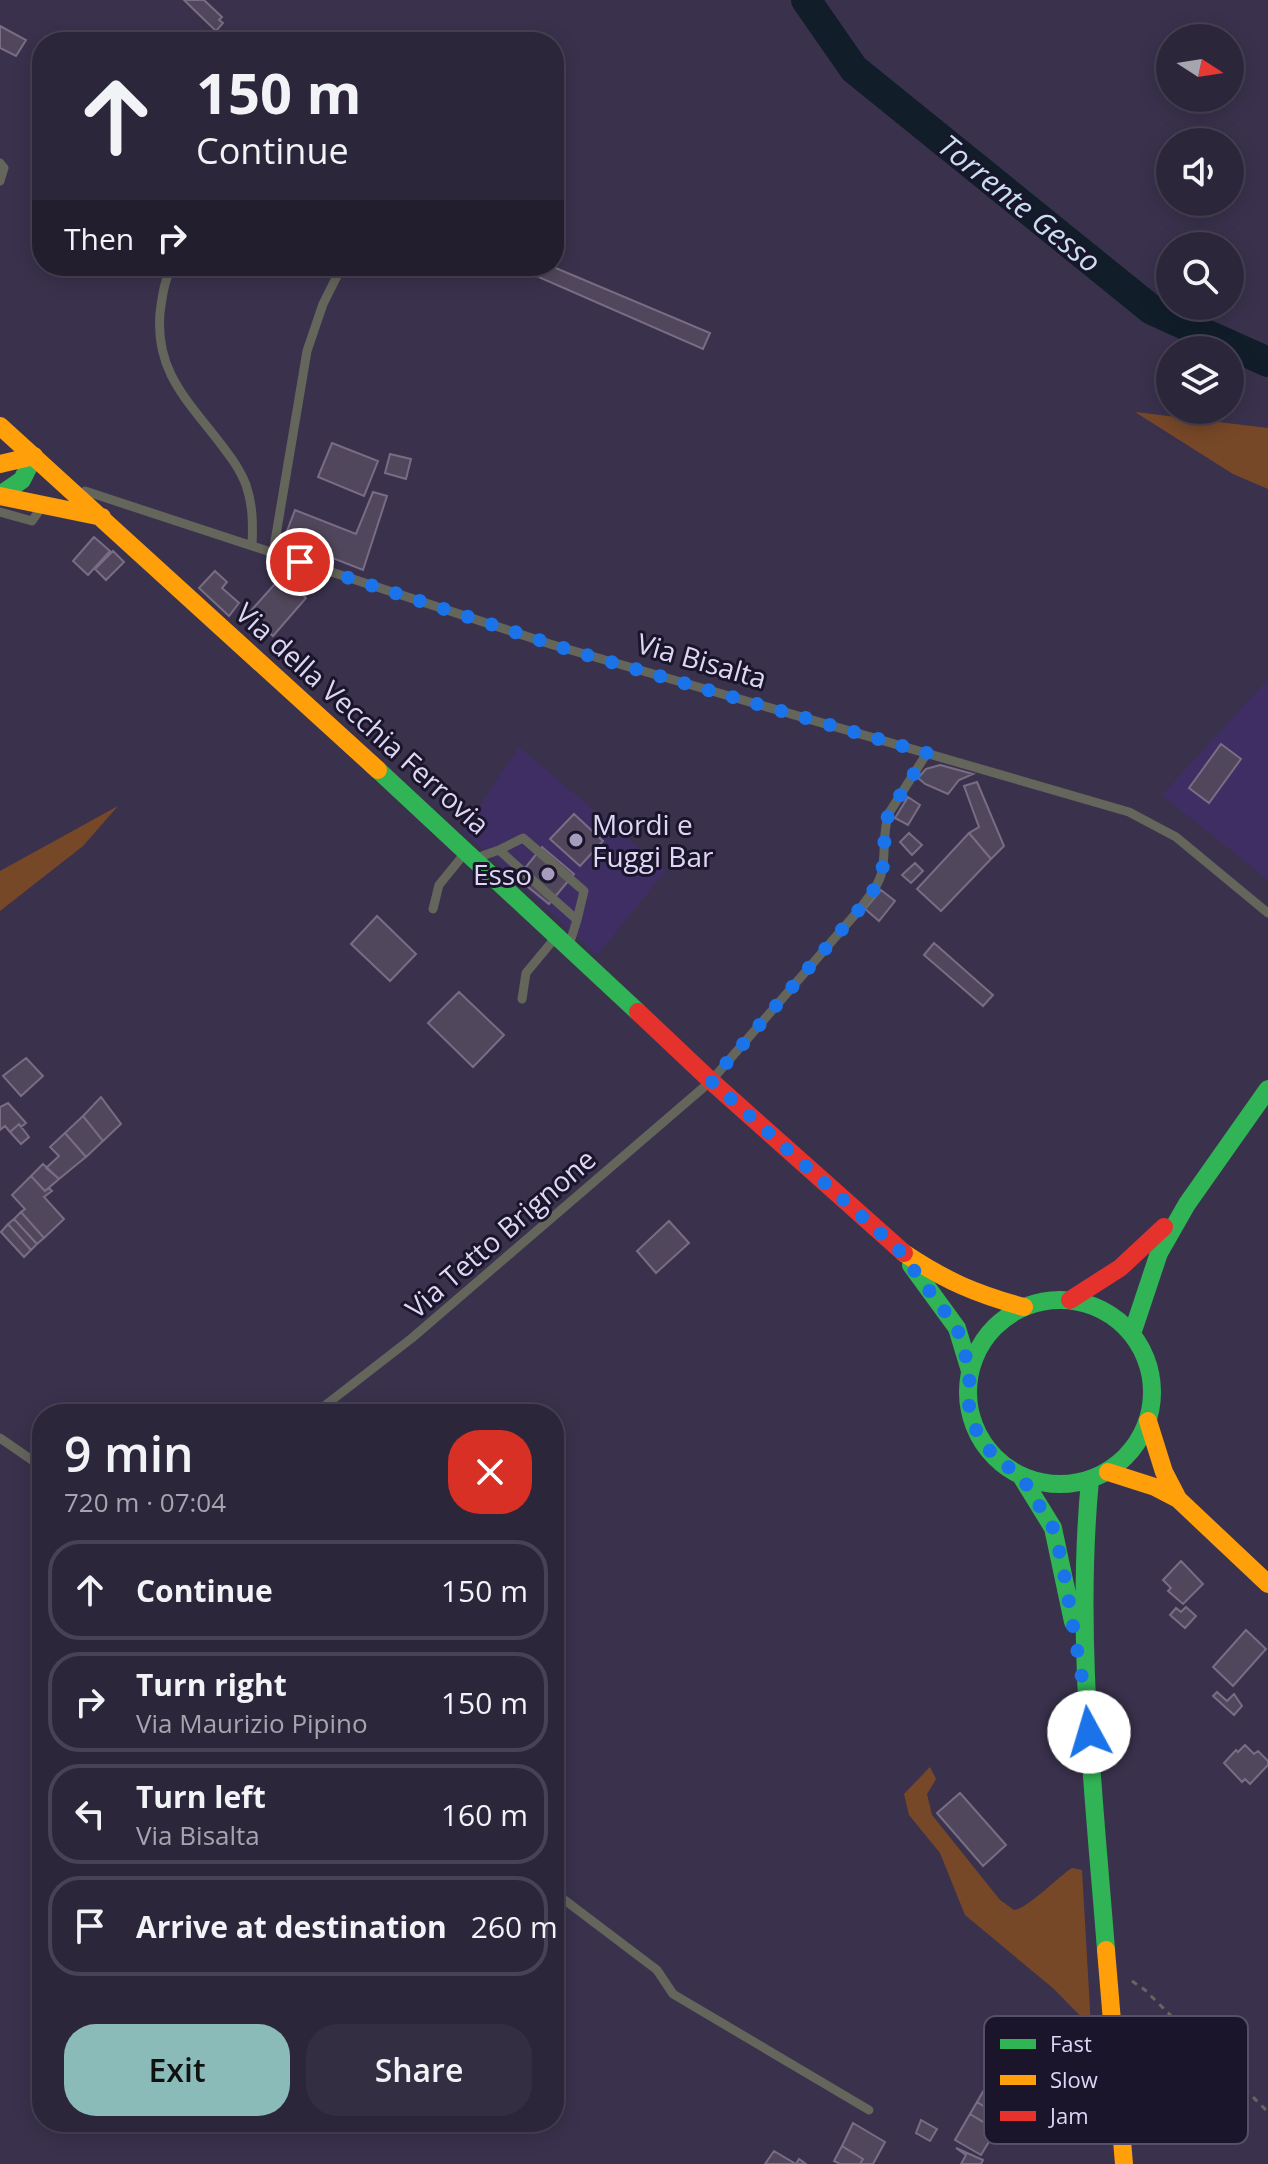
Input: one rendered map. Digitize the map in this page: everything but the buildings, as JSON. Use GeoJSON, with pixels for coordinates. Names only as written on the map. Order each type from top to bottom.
{"type":"FeatureCollection","features":[{"type":"Feature","properties":{"kind":"main road","name":"Via della Vecchia Ferrovia"},"geometry":{"type":"LineString","coordinates":[[0,426],[471,855],[711,1081],[898,1249],[933,1272],[977,1294],[1024,1307]]}},
{"type":"Feature","properties":{"kind":"main road"},"geometry":{"type":"LineString","coordinates":[[0,464],[34,456]]}},
{"type":"Feature","properties":{"kind":"main road"},"geometry":{"type":"LineString","coordinates":[[0,496],[21,482],[34,456]]}},
{"type":"Feature","properties":{"kind":"main road"},"geometry":{"type":"LineString","coordinates":[[0,496],[102,517]]}},
{"type":"Feature","properties":{"kind":"main road"},"geometry":{"type":"LineString","coordinates":[[1132,1334],[1159,1253],[1187,1204],[1268,1089]]}},
{"type":"Feature","properties":{"kind":"main road"},"geometry":{"type":"LineString","coordinates":[[1070,1300],[1095,1288],[1137,1254],[1187,1204]]}},
{"type":"Feature","properties":{"kind":"main road","name":"Via della Vecchia Ferrovia"},"geometry":{"type":"LineString","coordinates":[[898,1249],[957,1328],[970,1371]]}},
{"type":"Feature","properties":{"kind":"main road"},"geometry":{"type":"LineString","coordinates":[[1046,1300],[1070,1300],[1093,1305],[1115,1317],[1132,1334],[1144,1353],[1151,1375],[1153,1398],[1139,1441],[1125,1458],[1099,1476],[1067,1485],[1043,1484],[1021,1476],[995,1458],[977,1433],[968,1402],[970,1371],[981,1344],[999,1322],[1024,1307],[1046,1300]]}},
{"type":"Feature","properties":{"kind":"main road"},"geometry":{"type":"LineString","coordinates":[[1148,1421],[1164,1472],[1178,1499]]}},
{"type":"Feature","properties":{"kind":"main road"},"geometry":{"type":"LineString","coordinates":[[1021,1476],[1053,1528],[1062,1562],[1086,1701]]}},
{"type":"Feature","properties":{"kind":"main road"},"geometry":{"type":"LineString","coordinates":[[1099,1476],[1155,1487],[1178,1499],[1268,1584]]}},
{"type":"Feature","properties":{"kind":"main road"},"geometry":{"type":"LineString","coordinates":[[1099,1476],[1085,1534],[1086,1701],[1112,2016]]}},
{"type":"Feature","properties":{"kind":"main road"},"geometry":{"type":"LineString","coordinates":[[1122,2144],[1124,2164]]}},
{"type":"Feature","properties":{"kind":"lane"},"geometry":{"type":"LineString","coordinates":[[0,163],[4,168],[0,181]]}},
{"type":"Feature","properties":{"kind":"lane"},"geometry":{"type":"LineString","coordinates":[[170,276],[162,298],[158,332],[161,353],[172,381],[236,464],[245,484],[252,514],[252,546]]}},
{"type":"Feature","properties":{"kind":"lane"},"geometry":{"type":"LineString","coordinates":[[273,553],[307,351],[323,304],[337,276]]}},
{"type":"Feature","properties":{"kind":"lane","name":"Via Bisalta"},"geometry":{"type":"LineString","coordinates":[[68,487],[550,644],[1129,812],[1176,837],[1268,913]]}},
{"type":"Feature","properties":{"kind":"lane"},"geometry":{"type":"LineString","coordinates":[[0,512],[32,521],[43,505]]}},
{"type":"Feature","properties":{"kind":"lane","name":"Via Tetto Brignone"},"geometry":{"type":"LineString","coordinates":[[327,1404],[412,1338],[711,1081],[858,911],[878,883],[882,871],[885,823],[927,753]]}},
{"type":"Feature","properties":{"kind":"lane"},"geometry":{"type":"LineString","coordinates":[[433,909],[439,885],[471,855],[499,850],[523,838],[584,891],[577,920],[563,940],[526,973],[522,999]]}},
{"type":"Feature","properties":{"kind":"lane"},"geometry":{"type":"LineString","coordinates":[[499,850],[577,920]]}},
{"type":"Feature","properties":{"kind":"lane"},"geometry":{"type":"LineString","coordinates":[[0,1438],[32,1460]]}},
{"type":"Feature","properties":{"kind":"lane"},"geometry":{"type":"LineString","coordinates":[[564,1900],[657,1970],[673,1994],[869,2110]]}},
{"type":"Feature","properties":{"kind":"path"},"geometry":{"type":"LineString","coordinates":[[1109,1977],[1126,1978],[1145,1990],[1171,2016]]}},
{"type":"Feature","properties":{"kind":"path"},"geometry":{"type":"LineString","coordinates":[[1248,2092],[1268,2112]]}},
{"type":"Feature","properties":{"kind":"shaded area"},"geometry":{"type":"Polygon","coordinates":[[[1135,412],[1156,415],[1156,424],[1235,424],[1268,428],[1268,489],[1233,474],[1135,412]]]}},
{"type":"Feature","properties":{"kind":"shaded area"},"geometry":{"type":"Polygon","coordinates":[[[1268,679],[1268,880],[1162,795],[1268,679]]]}},
{"type":"Feature","properties":{"kind":"shaded area"},"geometry":{"type":"Polygon","coordinates":[[[519,747],[666,871],[597,955],[463,831],[519,747]]]}},
{"type":"Feature","properties":{"kind":"shaded area"},"geometry":{"type":"Polygon","coordinates":[[[118,806],[83,846],[0,911],[0,871],[118,806]]]}},
{"type":"Feature","properties":{"kind":"shaded area"},"geometry":{"type":"Polygon","coordinates":[[[930,1767],[936,1779],[927,1794],[932,1815],[1000,1900],[1014,1910],[1034,1899],[1072,1868],[1082,1870],[1090,2016],[1080,2016],[1054,1989],[965,1915],[940,1853],[909,1815],[904,1794],[930,1767]]]}},
{"type":"Feature","properties":{"kind":"waterway","name":"Torrente Gesso"},"geometry":{"type":"LineString","coordinates":[[806,0],[854,69],[1152,310],[1268,362]]}},
{"type":"Feature","properties":{"kind":"traffic: fast"},"geometry":{"type":"LineString","coordinates":[[0,495],[22,480],[34,456]]}},
{"type":"Feature","properties":{"kind":"traffic: fast"},"geometry":{"type":"LineString","coordinates":[[378,770],[638,1012]]}},
{"type":"Feature","properties":{"kind":"traffic: fast"},"geometry":{"type":"LineString","coordinates":[[1132,1334],[1159,1253],[1187,1204],[1268,1089]]}},
{"type":"Feature","properties":{"kind":"traffic: fast"},"geometry":{"type":"LineString","coordinates":[[911,1265],[957,1328],[970,1371]]}},
{"type":"Feature","properties":{"kind":"traffic: fast"},"geometry":{"type":"LineString","coordinates":[[1060,1300],[1078,1301],[1095,1307],[1125,1327],[1145,1357],[1151,1374],[1152,1392],[1151,1410],[1145,1427],[1125,1457],[1095,1477],[1078,1483],[1060,1484],[1042,1483],[1025,1477],[995,1457],[975,1427],[969,1410],[968,1392],[969,1374],[975,1357],[995,1327],[1025,1307],[1042,1301],[1060,1300]]}},
{"type":"Feature","properties":{"kind":"traffic: fast"},"geometry":{"type":"LineString","coordinates":[[1021,1476],[1053,1528],[1073,1622]]}},
{"type":"Feature","properties":{"kind":"traffic: fast"},"geometry":{"type":"LineString","coordinates":[[1090,1480],[1084,1598],[1085,1657],[1106,1950]]}},
{"type":"Feature","properties":{"kind":"traffic: slow"},"geometry":{"type":"LineString","coordinates":[[0,426],[378,770]]}},
{"type":"Feature","properties":{"kind":"traffic: slow"},"geometry":{"type":"LineString","coordinates":[[0,464],[34,456]]}},
{"type":"Feature","properties":{"kind":"traffic: slow"},"geometry":{"type":"LineString","coordinates":[[0,496],[102,517]]}},
{"type":"Feature","properties":{"kind":"traffic: slow"},"geometry":{"type":"LineString","coordinates":[[904,1253],[962,1286],[1024,1307]]}},
{"type":"Feature","properties":{"kind":"traffic: slow"},"geometry":{"type":"LineString","coordinates":[[1148,1421],[1164,1472],[1178,1499],[1268,1584]]}},
{"type":"Feature","properties":{"kind":"traffic: slow"},"geometry":{"type":"LineString","coordinates":[[1108,1472],[1155,1487],[1178,1499]]}},
{"type":"Feature","properties":{"kind":"traffic: slow"},"geometry":{"type":"LineString","coordinates":[[1106,1950],[1112,2016]]}},
{"type":"Feature","properties":{"kind":"traffic: slow"},"geometry":{"type":"LineString","coordinates":[[1122,2144],[1124,2164]]}},
{"type":"Feature","properties":{"kind":"traffic: jam"},"geometry":{"type":"LineString","coordinates":[[638,1012],[904,1253]]}},
{"type":"Feature","properties":{"kind":"traffic: jam"},"geometry":{"type":"LineString","coordinates":[[1070,1300],[1120,1268],[1164,1227]]}},
{"type":"Feature","properties":{"kind":"place","name":"Mordi e Fuggi Bar"},"geometry":{"type":"Point","coordinates":[576,840]}},
{"type":"Feature","properties":{"kind":"place","name":"Esso"},"geometry":{"type":"Point","coordinates":[548,874]}},
{"type":"Feature","properties":{"kind":"route"},"geometry":{"type":"LineString","coordinates":[[300,562],[576,652],[927,753],[885,823],[882,871],[878,883],[858,911],[711,1081],[898,1249],[957,1328],[970,1371],[968,1402],[977,1433],[995,1458],[1021,1476],[1053,1528],[1062,1562],[1089,1732]]}}]}
